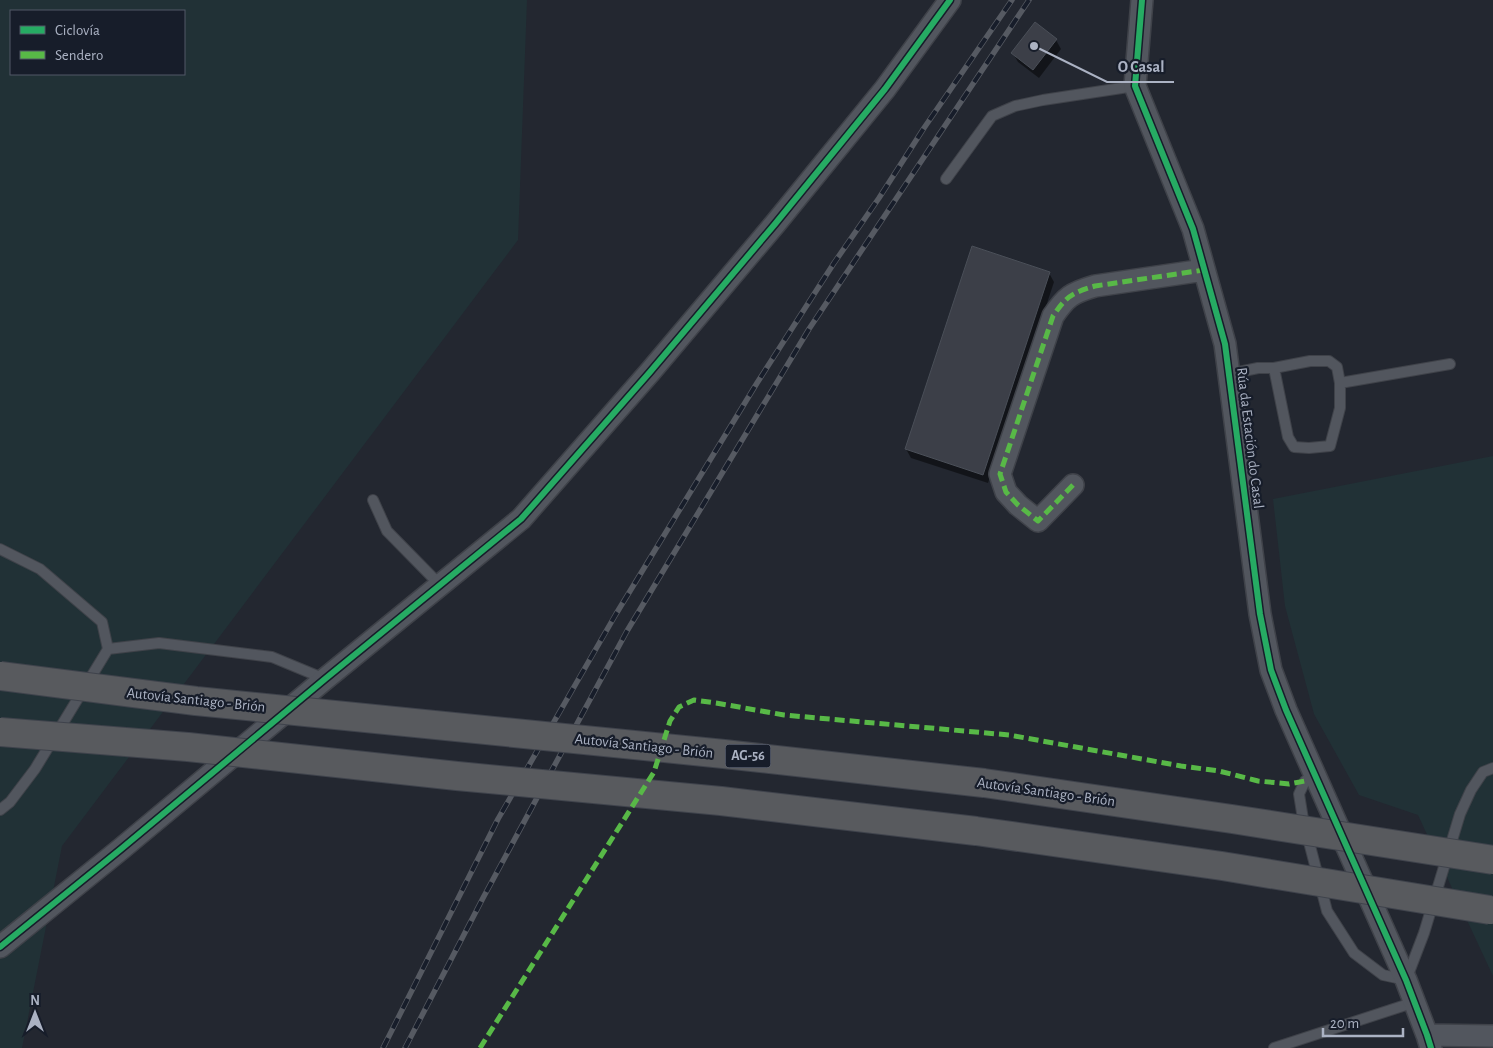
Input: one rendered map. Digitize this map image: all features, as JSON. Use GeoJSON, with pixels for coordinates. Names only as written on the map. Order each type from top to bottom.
{"type":"FeatureCollection","features":[{"type":"Feature","properties":{"kind":"highway","name":"Autovía Santiago - Brión"},"geometry":{"type":"LineString","coordinates":[[0,676],[196,701],[984,782],[1493,860]]}},
{"type":"Feature","properties":{"kind":"highway"},"geometry":{"type":"LineString","coordinates":[[0,732],[188,747],[457,776],[721,801],[976,831],[1222,866],[1490,910]]}},
{"type":"Feature","properties":{"kind":"street"},"geometry":{"type":"LineString","coordinates":[[0,947],[325,679],[433,578],[521,519],[650,372],[775,224],[879,97],[950,0]]}},
{"type":"Feature","properties":{"kind":"street","name":"Rúa da Estación do Casal"},"geometry":{"type":"LineString","coordinates":[[1142,0],[1135,86],[1193,229],[1225,344],[1260,614],[1271,670],[1314,775],[1406,980],[1429,1041]]}},
{"type":"Feature","properties":{"kind":"street"},"geometry":{"type":"LineString","coordinates":[[1073,486],[1038,521],[1018,505],[1006,492],[1000,474],[1053,316],[1064,300],[1080,290],[1095,286],[1204,270]]}},
{"type":"Feature","properties":{"kind":"street"},"geometry":{"type":"LineString","coordinates":[[1429,1041],[1493,1036]]}},
{"type":"Feature","properties":{"kind":"lane"},"geometry":{"type":"LineString","coordinates":[[946,179],[992,116],[1024,104],[1135,86]]}},
{"type":"Feature","properties":{"kind":"lane"},"geometry":{"type":"LineString","coordinates":[[1229,374],[1310,361],[1329,361],[1337,367],[1340,384],[1340,408],[1330,446],[1294,447],[1288,437],[1274,368]]}},
{"type":"Feature","properties":{"kind":"lane"},"geometry":{"type":"LineString","coordinates":[[1340,384],[1450,364]]}},
{"type":"Feature","properties":{"kind":"lane"},"geometry":{"type":"LineString","coordinates":[[373,500],[387,531],[433,578]]}},
{"type":"Feature","properties":{"kind":"lane"},"geometry":{"type":"LineString","coordinates":[[0,549],[40,569],[102,622],[108,649],[35,769],[10,802],[0,810]]}},
{"type":"Feature","properties":{"kind":"lane"},"geometry":{"type":"LineString","coordinates":[[108,649],[159,643],[272,657],[325,679]]}},
{"type":"Feature","properties":{"kind":"lane"},"geometry":{"type":"LineString","coordinates":[[1314,775],[1305,781],[1299,794],[1303,819],[1328,911],[1354,953],[1383,974],[1406,980],[1424,934],[1460,814],[1471,790],[1483,772],[1493,768]]}},
{"type":"Feature","properties":{"kind":"lane"},"geometry":{"type":"LineString","coordinates":[[1274,1048],[1414,1002]]}},
{"type":"Feature","properties":{"kind":"shaded area"},"geometry":{"type":"Polygon","coordinates":[[[0,0],[527,0],[518,240],[62,846],[22,1048],[0,1048],[0,0]]]}},
{"type":"Feature","properties":{"kind":"shaded area"},"geometry":{"type":"Polygon","coordinates":[[[1493,456],[1493,976],[1418,815],[1359,795],[1314,714],[1285,606],[1273,499],[1493,456]]]}},
{"type":"Feature","properties":{"kind":"building"},"geometry":{"type":"Polygon","coordinates":[[[1035,22],[1057,39],[1033,70],[1011,53],[1035,22]]]}},
{"type":"Feature","properties":{"kind":"building"},"geometry":{"type":"Polygon","coordinates":[[[972,246],[1050,272],[983,475],[905,449],[972,246]]]}},
{"type":"Feature","properties":{"kind":"railway"},"geometry":{"type":"LineString","coordinates":[[383,1048],[498,819],[616,614],[757,383],[834,263],[1012,0]]}},
{"type":"Feature","properties":{"kind":"railway"},"geometry":{"type":"LineString","coordinates":[[405,1048],[483,898],[627,631],[809,329],[1029,0]]}},
{"type":"Feature","properties":{"kind":"marked path"},"geometry":{"type":"LineString","coordinates":[[1073,485],[1038,521],[1018,505],[1006,492],[1000,474],[1053,316],[1070,296],[1095,286],[1204,270]]}},
{"type":"Feature","properties":{"kind":"marked path"},"geometry":{"type":"LineString","coordinates":[[480,1048],[654,772],[670,721],[679,707],[694,700],[784,715],[1009,735],[1219,771],[1258,781],[1289,784],[1305,781]]}},
{"type":"Feature","properties":{"kind":"cycle path"},"geometry":{"type":"LineString","coordinates":[[0,947],[521,519],[650,372],[775,224],[885,89],[950,0]]}},
{"type":"Feature","properties":{"kind":"cycle path"},"geometry":{"type":"LineString","coordinates":[[1142,0],[1135,86],[1193,229],[1225,344],[1260,614],[1271,670],[1286,710],[1406,980],[1431,1048]]}},
{"type":"Feature","properties":{"kind":"place","name":"O Casal"},"geometry":{"type":"Point","coordinates":[1034,46]}}]}
